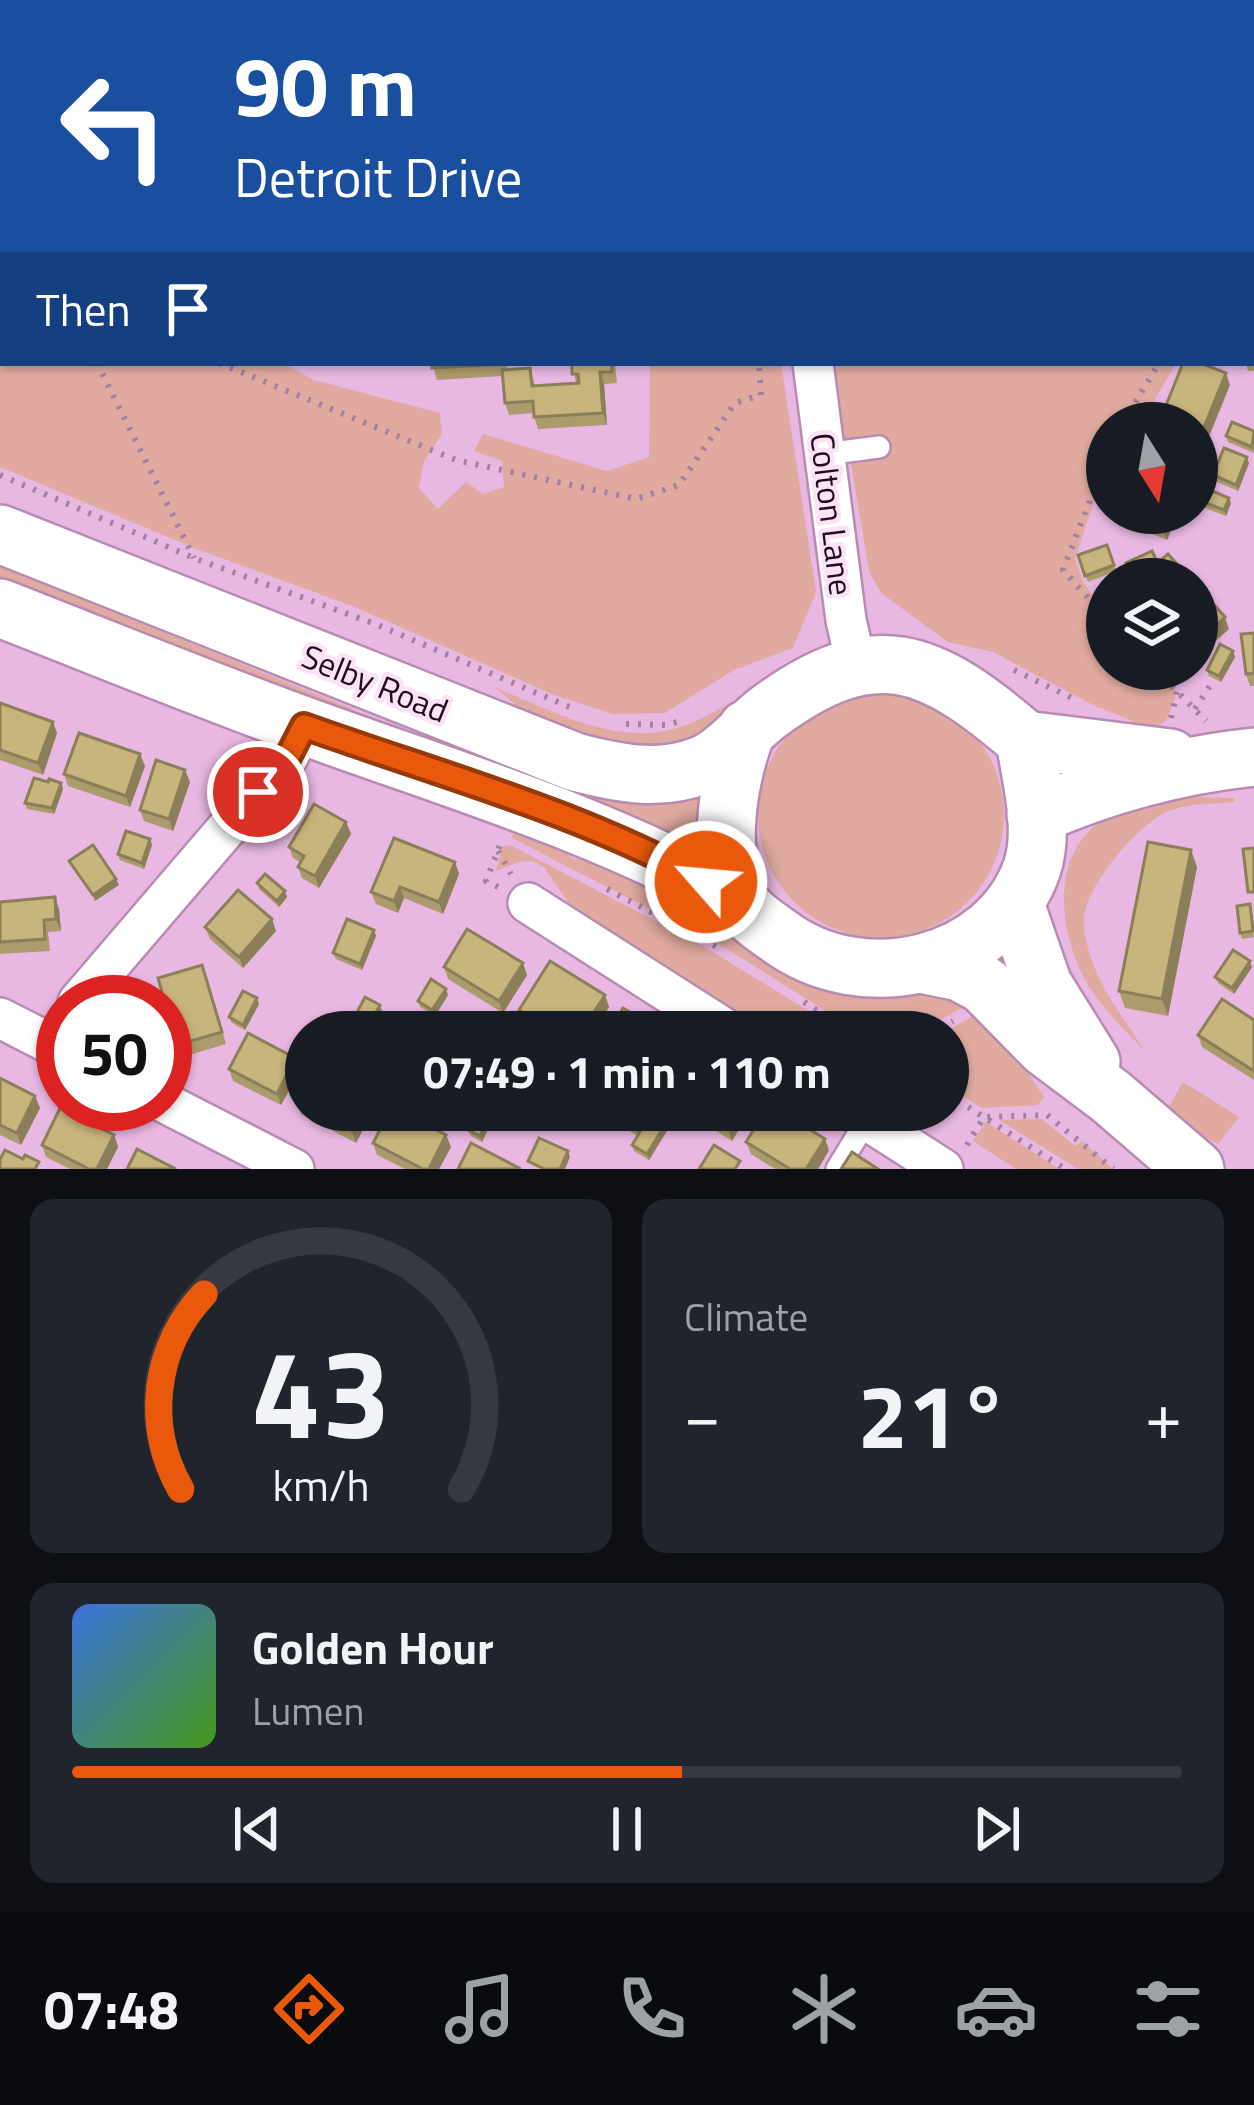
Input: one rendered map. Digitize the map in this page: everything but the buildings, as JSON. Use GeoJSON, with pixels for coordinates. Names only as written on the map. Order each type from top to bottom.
{"type":"FeatureCollection","features":[{"type":"Feature","properties":{"kind":"main road","name":"Selby Road"},"geometry":{"type":"LineString","coordinates":[[0,534],[575,762],[619,773],[656,775],[705,765],[724,722]]}},
{"type":"Feature","properties":{"kind":"main road","name":"Selby Road"},"geometry":{"type":"LineString","coordinates":[[0,608],[304,726],[542,808],[672,863],[733,927]]}},
{"type":"Feature","properties":{"kind":"main road"},"geometry":{"type":"LineString","coordinates":[[1195,1169],[1046,1048],[984,985],[960,972],[926,965],[879,968],[837,963],[733,927],[726,840],[730,773],[724,722],[856,664],[907,664],[955,685],[1025,740],[1215,738]]}},
{"type":"Feature","properties":{"kind":"main road"},"geometry":{"type":"LineString","coordinates":[[1036,815],[1215,738]]}},
{"type":"Feature","properties":{"kind":"main road"},"geometry":{"type":"LineString","coordinates":[[926,965],[975,943],[1015,904],[1034,864],[1036,815],[1025,740]]}},
{"type":"Feature","properties":{"kind":"main road"},"geometry":{"type":"LineString","coordinates":[[1015,904],[1043,985],[1110,1096]]}},
{"type":"Feature","properties":{"kind":"street","name":"Colton Lane"},"geometry":{"type":"LineString","coordinates":[[813,366],[846,620],[856,664]]}},
{"type":"Feature","properties":{"kind":"street"},"geometry":{"type":"LineString","coordinates":[[101,975],[288,757],[304,726]]}},
{"type":"Feature","properties":{"kind":"street"},"geometry":{"type":"LineString","coordinates":[[528,903],[697,1011]]}},
{"type":"Feature","properties":{"kind":"street"},"geometry":{"type":"LineString","coordinates":[[0,1018],[36,1030]]}},
{"type":"Feature","properties":{"kind":"street"},"geometry":{"type":"LineString","coordinates":[[192,1116],[295,1169]]}},
{"type":"Feature","properties":{"kind":"street"},"geometry":{"type":"LineString","coordinates":[[892,1131],[953,1160]]}},
{"type":"Feature","properties":{"kind":"lane"},"geometry":{"type":"LineString","coordinates":[[825,454],[879,447]]}},
{"type":"Feature","properties":{"kind":"lane"},"geometry":{"type":"LineString","coordinates":[[837,1169],[852,1131]]}},
{"type":"Feature","properties":{"kind":"path"},"geometry":{"type":"LineString","coordinates":[[98,366],[194,558]]}},
{"type":"Feature","properties":{"kind":"path"},"geometry":{"type":"LineString","coordinates":[[226,366],[456,460],[636,499],[679,485],[735,403],[761,395],[759,366]]}},
{"type":"Feature","properties":{"kind":"path"},"geometry":{"type":"LineString","coordinates":[[1136,402],[1157,366]]}},
{"type":"Feature","properties":{"kind":"path"},"geometry":{"type":"LineString","coordinates":[[0,475],[194,558],[378,626],[591,716]]}},
{"type":"Feature","properties":{"kind":"path"},"geometry":{"type":"LineString","coordinates":[[1086,510],[1063,570],[1086,596]]}},
{"type":"Feature","properties":{"kind":"path"},"geometry":{"type":"LineString","coordinates":[[1173,690],[1215,738]]}},
{"type":"Feature","properties":{"kind":"path"},"geometry":{"type":"LineString","coordinates":[[1211,690],[1215,738]]}},
{"type":"Feature","properties":{"kind":"path"},"geometry":{"type":"LineString","coordinates":[[608,724],[724,722]]}},
{"type":"Feature","properties":{"kind":"path"},"geometry":{"type":"LineString","coordinates":[[502,840],[519,848]]}},
{"type":"Feature","properties":{"kind":"path"},"geometry":{"type":"LineString","coordinates":[[589,881],[733,927]]}},
{"type":"Feature","properties":{"kind":"path"},"geometry":{"type":"LineString","coordinates":[[797,998],[817,1011]]}},
{"type":"Feature","properties":{"kind":"path"},"geometry":{"type":"LineString","coordinates":[[969,1108],[1065,1169]]}},
{"type":"Feature","properties":{"kind":"path"},"geometry":{"type":"LineString","coordinates":[[984,1118],[1047,1115],[1113,1169]]}},
{"type":"Feature","properties":{"kind":"path"},"geometry":{"type":"LineString","coordinates":[[953,1160],[984,1118]]}},
{"type":"Feature","properties":{"kind":"shaded area"},"geometry":{"type":"Polygon","coordinates":[[[0,366],[288,366],[314,380],[440,413],[442,434],[424,461],[419,488],[438,509],[466,482],[483,494],[504,487],[502,461],[474,451],[483,434],[607,471],[649,457],[650,366],[781,366],[816,592],[793,648],[734,670],[665,713],[613,714],[554,695],[355,607],[199,550],[0,467],[0,366]]]}},
{"type":"Feature","properties":{"kind":"shaded area"},"geometry":{"type":"Polygon","coordinates":[[[831,366],[1174,366],[1153,402],[1086,402],[1086,526],[1075,558],[1086,586],[1086,690],[1175,690],[1167,719],[1160,725],[1144,726],[993,652],[948,642],[881,593],[869,571],[851,464],[881,458],[883,436],[843,442],[831,366]]]}},
{"type":"Feature","properties":{"kind":"shaded area"},"geometry":{"type":"Polygon","coordinates":[[[0,566],[353,709],[347,728],[0,594],[0,566]]]}},
{"type":"Feature","properties":{"kind":"shaded area"},"geometry":{"type":"Polygon","coordinates":[[[494,687],[590,725],[640,733],[691,723],[757,690],[707,736],[659,752],[554,736],[494,687]]]}},
{"type":"Feature","properties":{"kind":"shaded area"},"geometry":{"type":"Polygon","coordinates":[[[881,692],[928,701],[968,728],[995,768],[1004,815],[995,862],[968,902],[928,929],[881,938],[834,929],[794,902],[767,862],[758,815],[767,768],[794,728],[834,701],[881,692]]]}},
{"type":"Feature","properties":{"kind":"shaded area"},"geometry":{"type":"Polygon","coordinates":[[[421,727],[622,801],[649,803],[703,791],[707,855],[412,743],[421,727]]]}},
{"type":"Feature","properties":{"kind":"shaded area"},"geometry":{"type":"Polygon","coordinates":[[[1235,798],[1234,802],[1178,808],[1149,823],[1110,864],[1085,912],[1087,943],[1098,976],[1145,1051],[1102,1005],[1079,967],[1065,919],[1067,871],[1090,830],[1111,816],[1151,802],[1235,798]]]}},
{"type":"Feature","properties":{"kind":"shaded area"},"geometry":{"type":"Polygon","coordinates":[[[515,830],[556,845],[573,859],[590,860],[629,877],[749,942],[866,992],[925,992],[970,1004],[957,1011],[826,1011],[727,949],[512,838],[515,830]]]}},
{"type":"Feature","properties":{"kind":"shaded area"},"geometry":{"type":"Polygon","coordinates":[[[510,845],[700,944],[809,1011],[727,1011],[571,907],[544,867],[533,861],[519,862],[496,871],[502,847],[510,845]]]}},
{"type":"Feature","properties":{"kind":"shaded area"},"geometry":{"type":"Polygon","coordinates":[[[980,1012],[1011,1046],[1044,1097],[1038,1105],[982,1108],[969,1100],[969,1018],[980,1012]]]}},
{"type":"Feature","properties":{"kind":"shaded area"},"geometry":{"type":"Polygon","coordinates":[[[1183,1082],[1239,1117],[1218,1144],[1167,1110],[1183,1082]]]}},
{"type":"Feature","properties":{"kind":"shaded area"},"geometry":{"type":"Polygon","coordinates":[[[1042,1119],[1075,1146],[1082,1141],[1113,1169],[1078,1169],[999,1120],[1042,1119]]]}},
{"type":"Feature","properties":{"kind":"shaded area"},"geometry":{"type":"Polygon","coordinates":[[[986,1122],[1059,1169],[1016,1169],[973,1141],[986,1122]]]}},
{"type":"Feature","properties":{"kind":"route"},"geometry":{"type":"LineString","coordinates":[[258,792],[288,757],[304,726],[542,808],[706,882]]}}]}
